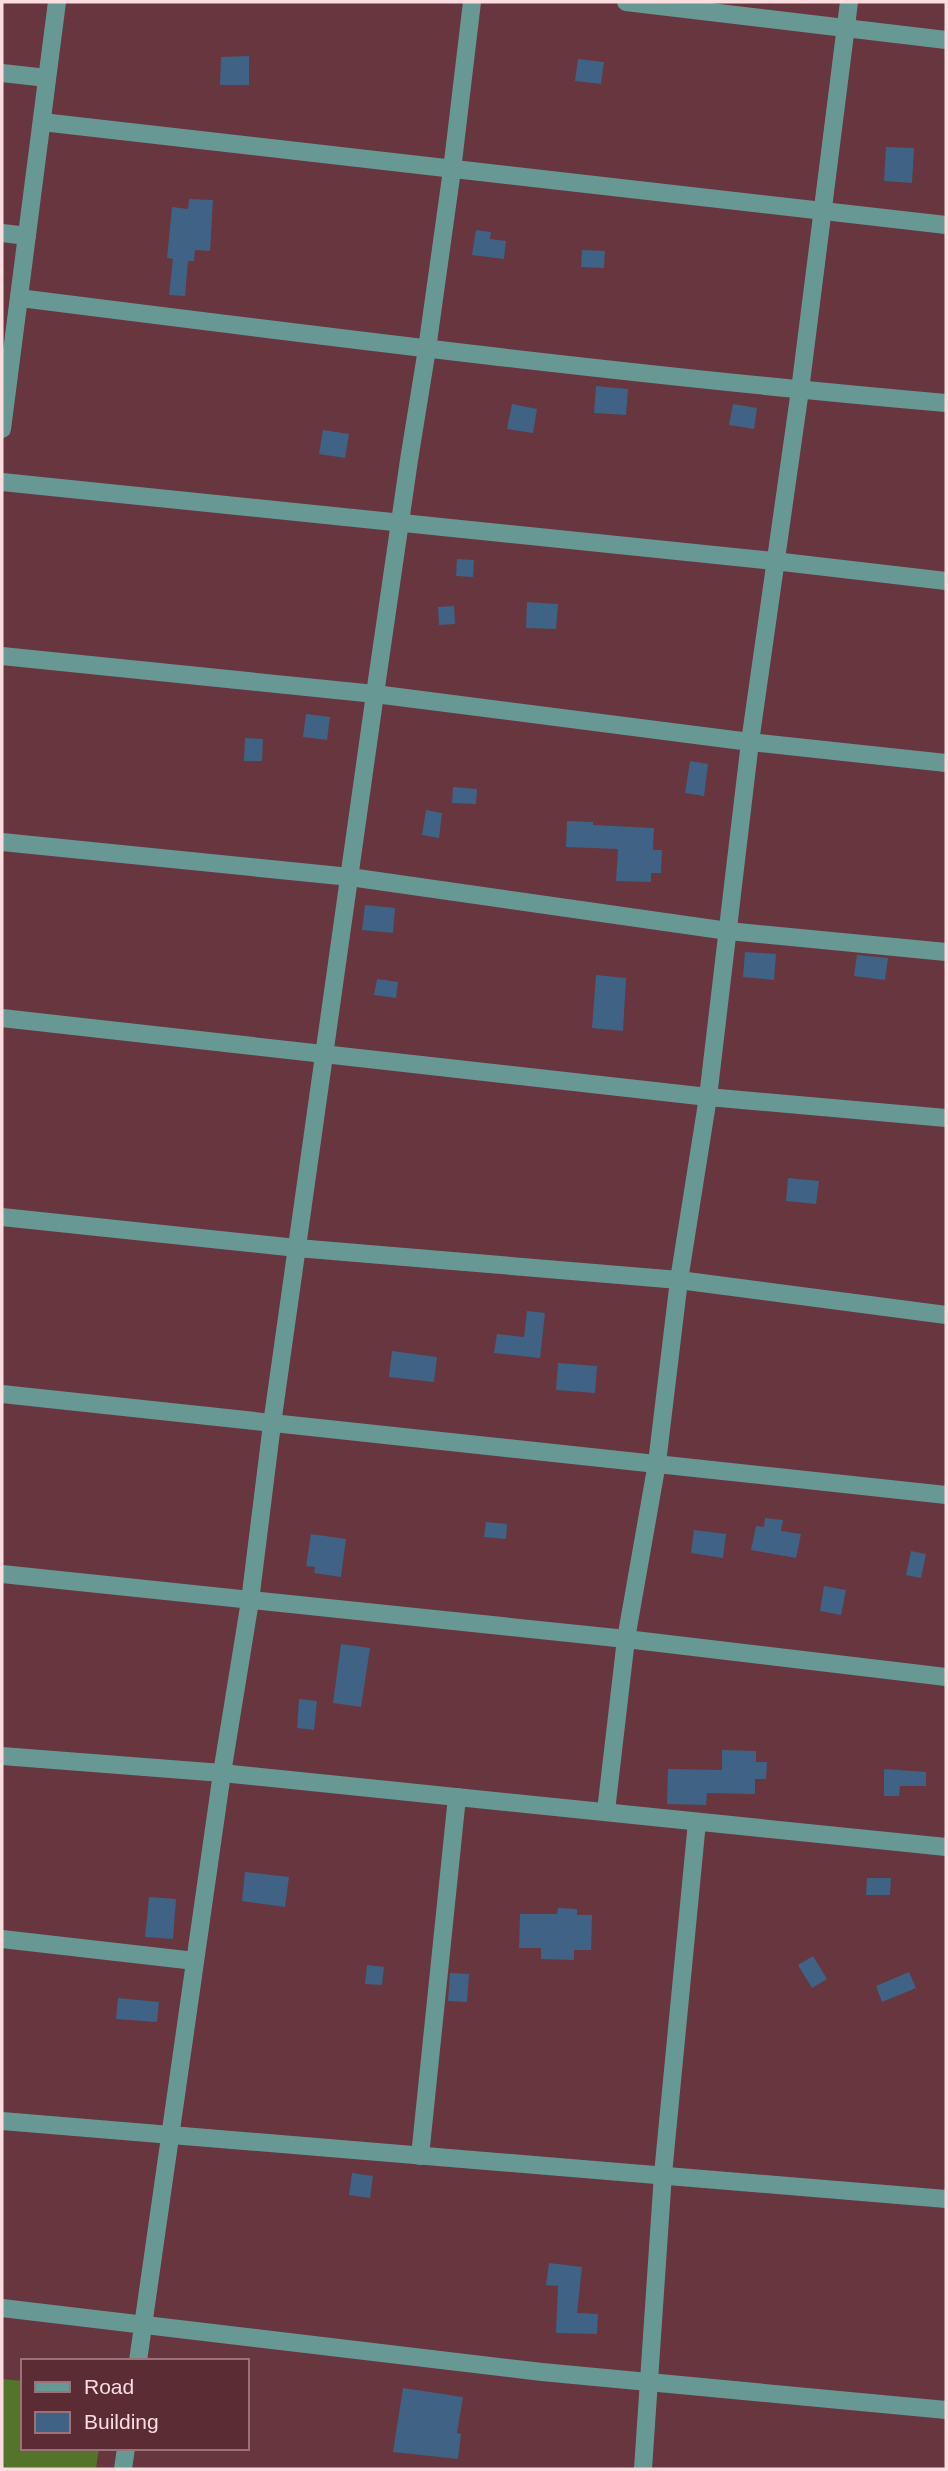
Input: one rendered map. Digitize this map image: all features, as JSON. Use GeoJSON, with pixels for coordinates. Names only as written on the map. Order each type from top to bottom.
{"type":"FeatureCollection","features":[{"type":"Feature","properties":{"kind":"street"},"geometry":{"type":"LineString","coordinates":[[2,429],[5,382],[19,299],[57,2]]}},
{"type":"Feature","properties":{"kind":"street"},"geometry":{"type":"LineString","coordinates":[[138,2359],[222,1773],[250,1601],[324,1055],[452,170],[472,2]]}},
{"type":"Feature","properties":{"kind":"street"},"geometry":{"type":"LineString","coordinates":[[626,2],[946,40]]}},
{"type":"Feature","properties":{"kind":"street"},"geometry":{"type":"LineString","coordinates":[[606,1811],[626,1639],[657,1463],[679,1280],[708,1097],[750,742],[800,390],[849,2]]}},
{"type":"Feature","properties":{"kind":"street"},"geometry":{"type":"LineString","coordinates":[[2,73],[47,78]]}},
{"type":"Feature","properties":{"kind":"street"},"geometry":{"type":"LineString","coordinates":[[42,122],[946,225]]}},
{"type":"Feature","properties":{"kind":"street"},"geometry":{"type":"LineString","coordinates":[[2,233],[27,236]]}},
{"type":"Feature","properties":{"kind":"street"},"geometry":{"type":"LineString","coordinates":[[19,299],[427,349],[800,390],[946,402]]}},
{"type":"Feature","properties":{"kind":"street"},"geometry":{"type":"LineString","coordinates":[[2,482],[946,581]]}},
{"type":"Feature","properties":{"kind":"street"},"geometry":{"type":"LineString","coordinates":[[2,656],[375,695],[750,742],[946,763]]}},
{"type":"Feature","properties":{"kind":"street"},"geometry":{"type":"LineString","coordinates":[[2,842],[350,877],[728,930],[946,951]]}},
{"type":"Feature","properties":{"kind":"street"},"geometry":{"type":"LineString","coordinates":[[2,1018],[708,1097],[946,1118]]}},
{"type":"Feature","properties":{"kind":"street"},"geometry":{"type":"LineString","coordinates":[[2,1217],[297,1248],[679,1280],[946,1315]]}},
{"type":"Feature","properties":{"kind":"street"},"geometry":{"type":"LineString","coordinates":[[2,1394],[946,1494]]}},
{"type":"Feature","properties":{"kind":"street"},"geometry":{"type":"LineString","coordinates":[[2,1574],[626,1639],[946,1677]]}},
{"type":"Feature","properties":{"kind":"street"},"geometry":{"type":"LineString","coordinates":[[2,1756],[222,1773],[946,1847]]}},
{"type":"Feature","properties":{"kind":"street"},"geometry":{"type":"LineString","coordinates":[[420,2157],[457,1797]]}},
{"type":"Feature","properties":{"kind":"street"},"geometry":{"type":"LineString","coordinates":[[643,2469],[663,2174],[697,1822]]}},
{"type":"Feature","properties":{"kind":"street"},"geometry":{"type":"LineString","coordinates":[[2,1939],[195,1961]]}},
{"type":"Feature","properties":{"kind":"street"},"geometry":{"type":"LineString","coordinates":[[2,2121],[170,2137],[663,2174],[946,2199]]}},
{"type":"Feature","properties":{"kind":"street"},"geometry":{"type":"LineString","coordinates":[[2,2308],[528,2371],[946,2410]]}},
{"type":"Feature","properties":{"kind":"street"},"geometry":{"type":"LineString","coordinates":[[123,2469],[126,2450]]}},
{"type":"Feature","properties":{"kind":"green space"},"geometry":{"type":"Polygon","coordinates":[[[2,2379],[21,2381],[21,2450],[99,2450],[96,2469],[2,2469],[2,2379]]]}},
{"type":"Feature","properties":{"kind":"building"},"geometry":{"type":"Polygon","coordinates":[[[249,56],[249,85],[220,85],[221,57],[249,56]]]}},
{"type":"Feature","properties":{"kind":"building"},"geometry":{"type":"Polygon","coordinates":[[[578,59],[604,62],[601,84],[575,81],[578,59]]]}},
{"type":"Feature","properties":{"kind":"building"},"geometry":{"type":"Polygon","coordinates":[[[886,147],[914,148],[912,183],[884,181],[886,147]]]}},
{"type":"Feature","properties":{"kind":"building"},"geometry":{"type":"Polygon","coordinates":[[[189,199],[213,200],[210,251],[195,250],[194,261],[188,261],[185,296],[169,295],[173,259],[167,258],[172,207],[188,209],[189,199]]]}},
{"type":"Feature","properties":{"kind":"building"},"geometry":{"type":"Polygon","coordinates":[[[476,230],[491,232],[490,239],[506,241],[504,259],[472,255],[476,230]]]}},
{"type":"Feature","properties":{"kind":"building"},"geometry":{"type":"Polygon","coordinates":[[[582,250],[605,251],[604,268],[581,267],[582,250]]]}},
{"type":"Feature","properties":{"kind":"building"},"geometry":{"type":"Polygon","coordinates":[[[596,386],[628,389],[626,415],[594,413],[596,386]]]}},
{"type":"Feature","properties":{"kind":"building"},"geometry":{"type":"Polygon","coordinates":[[[512,404],[537,409],[533,433],[507,429],[512,404]]]}},
{"type":"Feature","properties":{"kind":"building"},"geometry":{"type":"Polygon","coordinates":[[[733,404],[757,408],[754,429],[729,425],[733,404]]]}},
{"type":"Feature","properties":{"kind":"building"},"geometry":{"type":"Polygon","coordinates":[[[323,430],[349,434],[345,458],[319,454],[323,430]]]}},
{"type":"Feature","properties":{"kind":"building"},"geometry":{"type":"Polygon","coordinates":[[[457,559],[474,560],[473,577],[456,576],[457,559]]]}},
{"type":"Feature","properties":{"kind":"building"},"geometry":{"type":"Polygon","coordinates":[[[527,602],[558,604],[556,629],[526,628],[527,602]]]}},
{"type":"Feature","properties":{"kind":"building"},"geometry":{"type":"Polygon","coordinates":[[[454,606],[455,624],[439,625],[438,607],[454,606]]]}},
{"type":"Feature","properties":{"kind":"building"},"geometry":{"type":"Polygon","coordinates":[[[306,714],[330,717],[327,740],[303,737],[306,714]]]}},
{"type":"Feature","properties":{"kind":"building"},"geometry":{"type":"Polygon","coordinates":[[[245,738],[263,739],[262,761],[244,761],[245,738]]]}},
{"type":"Feature","properties":{"kind":"building"},"geometry":{"type":"Polygon","coordinates":[[[690,761],[708,764],[704,796],[685,793],[690,761]]]}},
{"type":"Feature","properties":{"kind":"building"},"geometry":{"type":"Polygon","coordinates":[[[453,787],[477,789],[476,804],[452,803],[453,787]]]}},
{"type":"Feature","properties":{"kind":"building"},"geometry":{"type":"Polygon","coordinates":[[[426,810],[442,813],[439,838],[422,835],[426,810]]]}},
{"type":"Feature","properties":{"kind":"building"},"geometry":{"type":"Polygon","coordinates":[[[567,821],[654,828],[653,850],[662,850],[661,873],[651,873],[651,882],[616,881],[618,849],[566,847],[567,821]]]}},
{"type":"Feature","properties":{"kind":"building"},"geometry":{"type":"Polygon","coordinates":[[[365,905],[395,908],[393,933],[362,930],[365,905]]]}},
{"type":"Feature","properties":{"kind":"building"},"geometry":{"type":"Polygon","coordinates":[[[745,952],[776,954],[774,980],[743,977],[745,952]]]}},
{"type":"Feature","properties":{"kind":"building"},"geometry":{"type":"Polygon","coordinates":[[[857,955],[888,958],[885,980],[854,976],[857,955]]]}},
{"type":"Feature","properties":{"kind":"building"},"geometry":{"type":"Polygon","coordinates":[[[596,975],[626,978],[623,1031],[592,1028],[596,975]]]}},
{"type":"Feature","properties":{"kind":"building"},"geometry":{"type":"Polygon","coordinates":[[[377,979],[398,982],[396,998],[374,995],[377,979]]]}},
{"type":"Feature","properties":{"kind":"building"},"geometry":{"type":"Polygon","coordinates":[[[788,1178],[819,1181],[816,1204],[786,1201],[788,1178]]]}},
{"type":"Feature","properties":{"kind":"building"},"geometry":{"type":"Polygon","coordinates":[[[527,1311],[545,1313],[540,1358],[494,1353],[497,1334],[524,1337],[527,1311]]]}},
{"type":"Feature","properties":{"kind":"building"},"geometry":{"type":"Polygon","coordinates":[[[392,1351],[437,1357],[434,1382],[389,1377],[392,1351]]]}},
{"type":"Feature","properties":{"kind":"building"},"geometry":{"type":"Polygon","coordinates":[[[558,1363],[597,1366],[595,1393],[556,1390],[558,1363]]]}},
{"type":"Feature","properties":{"kind":"building"},"geometry":{"type":"Polygon","coordinates":[[[765,1518],[783,1520],[781,1531],[801,1534],[796,1558],[751,1550],[756,1526],[764,1527],[765,1518]]]}},
{"type":"Feature","properties":{"kind":"building"},"geometry":{"type":"Polygon","coordinates":[[[486,1522],[507,1524],[506,1539],[484,1537],[486,1522]]]}},
{"type":"Feature","properties":{"kind":"building"},"geometry":{"type":"Polygon","coordinates":[[[694,1530],[726,1534],[723,1558],[691,1553],[694,1530]]]}},
{"type":"Feature","properties":{"kind":"building"},"geometry":{"type":"Polygon","coordinates":[[[311,1534],[346,1539],[341,1577],[314,1573],[315,1567],[306,1566],[311,1534]]]}},
{"type":"Feature","properties":{"kind":"building"},"geometry":{"type":"Polygon","coordinates":[[[911,1551],[926,1554],[921,1578],[906,1575],[911,1551]]]}},
{"type":"Feature","properties":{"kind":"building"},"geometry":{"type":"Polygon","coordinates":[[[824,1586],[846,1590],[841,1615],[820,1611],[824,1586]]]}},
{"type":"Feature","properties":{"kind":"building"},"geometry":{"type":"Polygon","coordinates":[[[341,1644],[370,1648],[361,1707],[333,1703],[341,1644]]]}},
{"type":"Feature","properties":{"kind":"building"},"geometry":{"type":"Polygon","coordinates":[[[299,1699],[317,1701],[314,1730],[297,1728],[299,1699]]]}},
{"type":"Feature","properties":{"kind":"building"},"geometry":{"type":"Polygon","coordinates":[[[722,1750],[756,1751],[756,1762],[767,1762],[766,1779],[755,1779],[755,1794],[707,1793],[706,1805],[667,1804],[668,1769],[722,1770],[722,1750]]]}},
{"type":"Feature","properties":{"kind":"building"},"geometry":{"type":"Polygon","coordinates":[[[884,1769],[926,1772],[926,1786],[900,1786],[899,1796],[884,1796],[884,1769]]]}},
{"type":"Feature","properties":{"kind":"building"},"geometry":{"type":"Polygon","coordinates":[[[245,1872],[289,1877],[285,1907],[242,1901],[245,1872]]]}},
{"type":"Feature","properties":{"kind":"building"},"geometry":{"type":"Polygon","coordinates":[[[867,1878],[891,1878],[890,1895],[866,1895],[867,1878]]]}},
{"type":"Feature","properties":{"kind":"building"},"geometry":{"type":"Polygon","coordinates":[[[149,1897],[176,1899],[173,1939],[145,1937],[149,1897]]]}},
{"type":"Feature","properties":{"kind":"building"},"geometry":{"type":"Polygon","coordinates":[[[558,1908],[577,1909],[577,1915],[592,1915],[591,1950],[574,1950],[574,1960],[541,1959],[541,1948],[519,1948],[520,1914],[557,1914],[558,1908]]]}},
{"type":"Feature","properties":{"kind":"building"},"geometry":{"type":"Polygon","coordinates":[[[813,1956],[827,1979],[812,1988],[798,1965],[813,1956]]]}},
{"type":"Feature","properties":{"kind":"building"},"geometry":{"type":"Polygon","coordinates":[[[367,1965],[384,1967],[382,1985],[365,1984],[367,1965]]]}},
{"type":"Feature","properties":{"kind":"building"},"geometry":{"type":"Polygon","coordinates":[[[909,1972],[916,1988],[882,2002],[876,1986],[909,1972]]]}},
{"type":"Feature","properties":{"kind":"building"},"geometry":{"type":"Polygon","coordinates":[[[450,1973],[469,1974],[467,2002],[448,2001],[450,1973]]]}},
{"type":"Feature","properties":{"kind":"building"},"geometry":{"type":"Polygon","coordinates":[[[118,1998],[159,2002],[157,2022],[116,2019],[118,1998]]]}},
{"type":"Feature","properties":{"kind":"building"},"geometry":{"type":"Polygon","coordinates":[[[352,2173],[373,2176],[370,2198],[349,2195],[352,2173]]]}},
{"type":"Feature","properties":{"kind":"building"},"geometry":{"type":"Polygon","coordinates":[[[549,2263],[582,2267],[577,2313],[598,2314],[597,2334],[556,2333],[558,2286],[546,2285],[549,2263]]]}},
{"type":"Feature","properties":{"kind":"building"},"geometry":{"type":"Polygon","coordinates":[[[403,2388],[463,2397],[457,2433],[461,2434],[458,2459],[393,2452],[403,2388]]]}}]}
